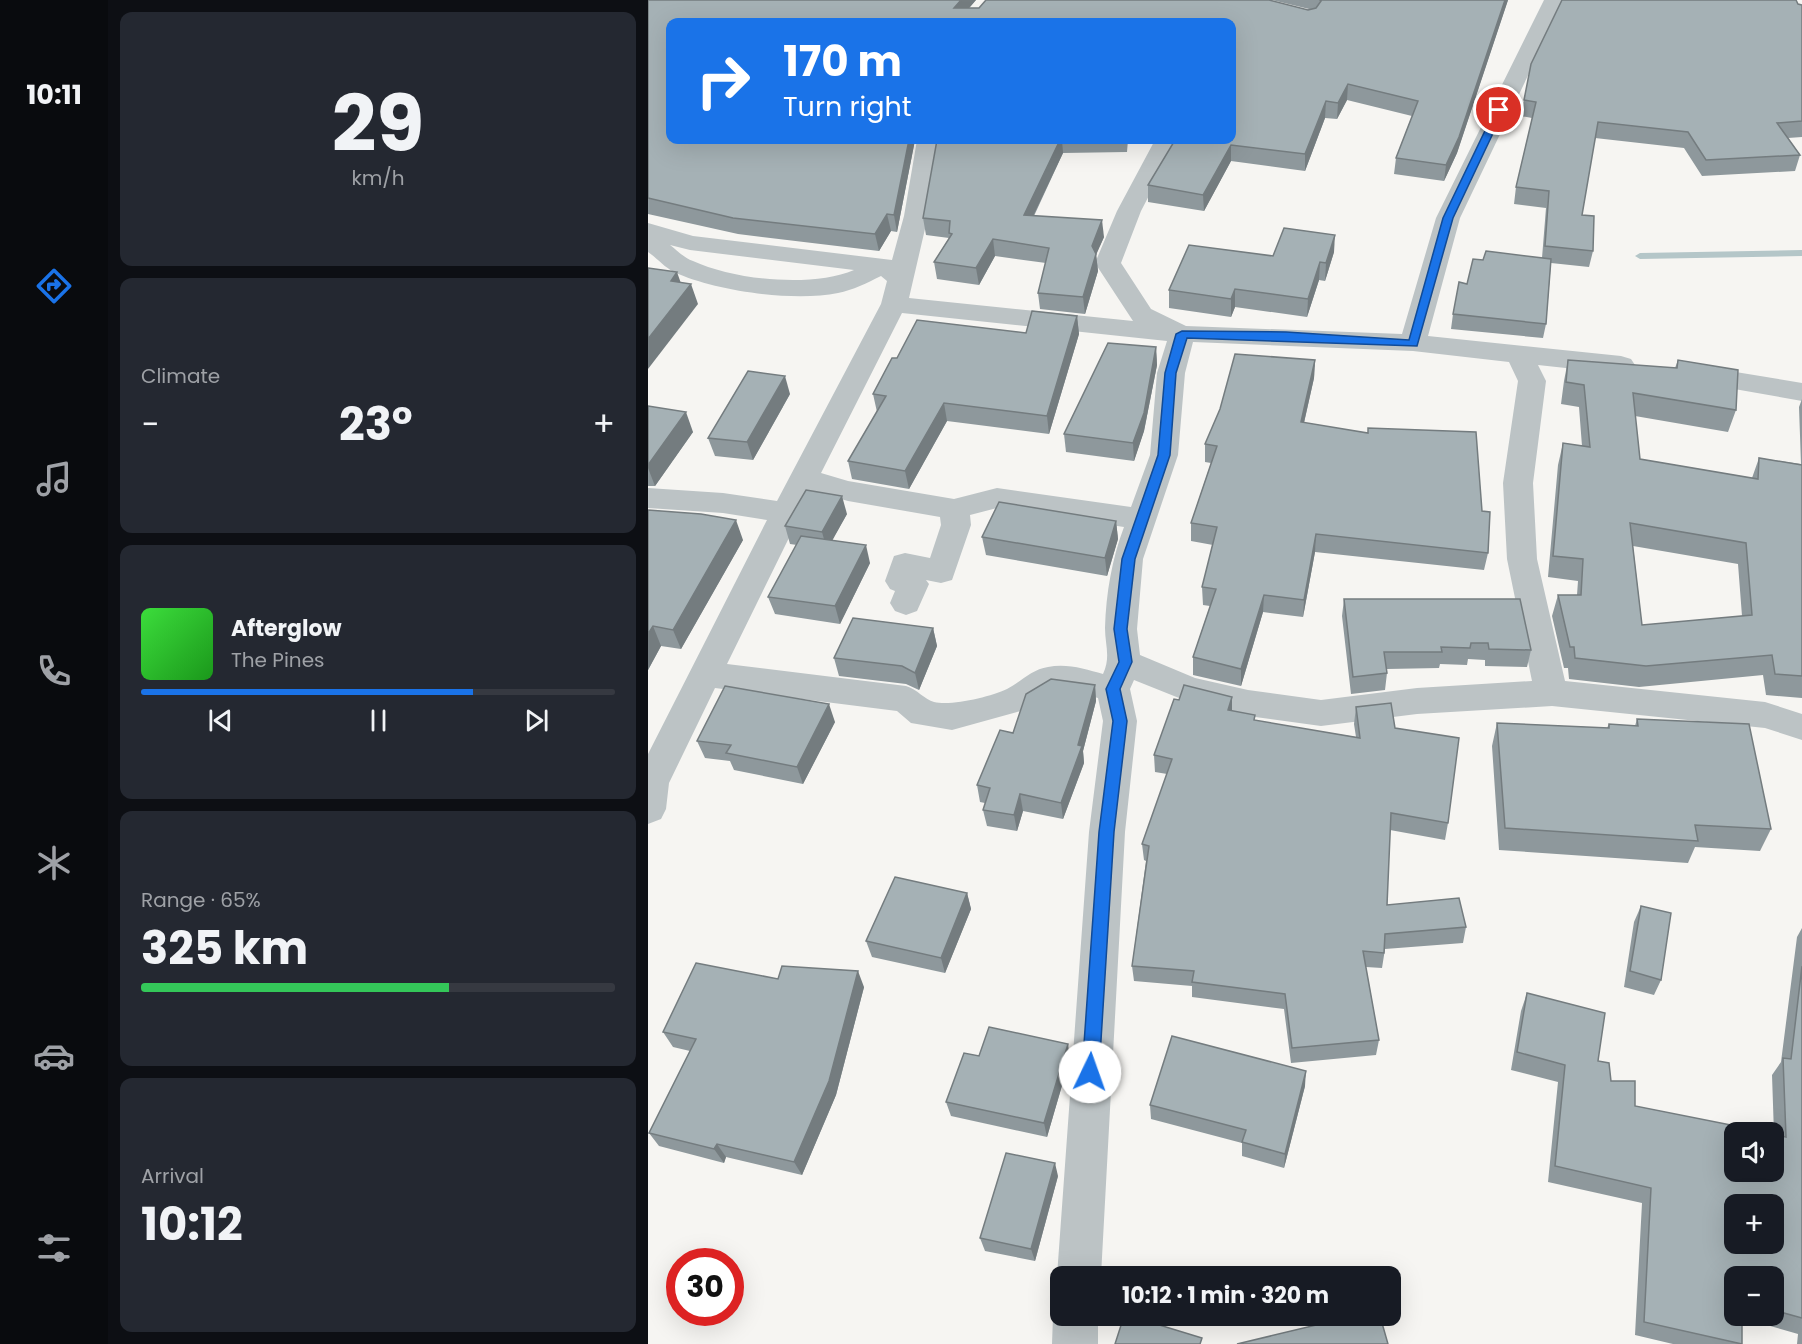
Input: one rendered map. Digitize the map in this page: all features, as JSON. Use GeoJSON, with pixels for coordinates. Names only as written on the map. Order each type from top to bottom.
{"type":"FeatureCollection","features":[{"type":"Feature","properties":{"kind":"street"},"geometry":{"type":"LineString","coordinates":[[1413,343],[1448,218],[1554,0]]}},
{"type":"Feature","properties":{"kind":"street"},"geometry":{"type":"LineString","coordinates":[[648,809],[651,783],[847,391],[893,283],[916,216],[928,144]]}},
{"type":"Feature","properties":{"kind":"street"},"geometry":{"type":"LineString","coordinates":[[1165,144],[1129,211],[1108,263],[1142,315],[1182,334]]}},
{"type":"Feature","properties":{"kind":"street"},"geometry":{"type":"LineString","coordinates":[[648,230],[690,243],[893,283],[1182,334],[1286,336],[1413,343],[1661,369],[1802,392]]}},
{"type":"Feature","properties":{"kind":"street"},"geometry":{"type":"LineString","coordinates":[[648,272],[656,247],[682,266],[728,280],[777,286],[893,283]]}},
{"type":"Feature","properties":{"kind":"street"},"geometry":{"type":"LineString","coordinates":[[1080,1266],[1107,832],[1120,721],[1121,629],[1128,559],[1164,455],[1171,373],[1182,334]]}},
{"type":"Feature","properties":{"kind":"street"},"geometry":{"type":"LineString","coordinates":[[1519,354],[1532,381],[1518,483],[1522,559],[1540,651],[1552,693]]}},
{"type":"Feature","properties":{"kind":"street"},"geometry":{"type":"LineString","coordinates":[[804,479],[848,491],[954,509],[997,498],[1142,519]]}},
{"type":"Feature","properties":{"kind":"street"},"geometry":{"type":"LineString","coordinates":[[648,498],[723,503],[787,513]]}},
{"type":"Feature","properties":{"kind":"street"},"geometry":{"type":"LineString","coordinates":[[906,603],[913,584],[901,580],[905,564],[941,572],[956,525],[954,509]]}},
{"type":"Feature","properties":{"kind":"street"},"geometry":{"type":"LineString","coordinates":[[704,674],[906,699],[922,714],[952,717],[1016,700],[1049,679],[1079,680],[1119,676],[1189,688],[1248,703],[1321,713],[1417,701],[1552,693],[1765,715],[1802,727]]}},
{"type":"Feature","properties":{"kind":"street"},"geometry":{"type":"LineString","coordinates":[[1075,1344],[1076,1326]]}},
{"type":"Feature","properties":{"kind":"building"},"geometry":{"type":"Polygon","coordinates":[[[648,0],[961,0],[954,8],[979,8],[986,0],[1269,0],[1308,10],[1316,8],[1320,0],[1505,0],[1459,137],[1446,165],[1396,158],[1418,101],[1348,84],[1338,103],[1326,101],[1305,154],[1231,145],[1203,195],[1148,185],[1173,144],[1236,144],[1236,18],[666,18],[666,144],[908,144],[894,215],[887,214],[875,234],[733,218],[648,198],[648,0]]]}},
{"type":"Feature","properties":{"kind":"building"},"geometry":{"type":"Polygon","coordinates":[[[1562,0],[1796,0],[1802,5],[1802,121],[1777,123],[1800,155],[1706,160],[1688,132],[1598,122],[1582,215],[1594,216],[1593,251],[1545,246],[1549,191],[1516,187],[1536,102],[1524,100],[1531,64],[1562,0]]]}},
{"type":"Feature","properties":{"kind":"building"},"geometry":{"type":"Polygon","coordinates":[[[936,144],[1058,144],[1024,215],[1102,220],[1092,246],[1096,254],[1083,297],[1038,293],[1049,248],[993,239],[976,268],[934,262],[952,234],[949,233],[950,221],[923,218],[936,144]]]}},
{"type":"Feature","properties":{"kind":"building"},"geometry":{"type":"Polygon","coordinates":[[[1284,228],[1335,235],[1326,263],[1320,262],[1308,299],[1235,289],[1231,299],[1169,290],[1189,245],[1273,256],[1284,228]]]}},
{"type":"Feature","properties":{"kind":"building"},"geometry":{"type":"Polygon","coordinates":[[[1486,251],[1551,259],[1546,324],[1453,314],[1459,282],[1467,284],[1473,259],[1483,260],[1486,251]]]}},
{"type":"Feature","properties":{"kind":"building"},"geometry":{"type":"Polygon","coordinates":[[[648,268],[677,272],[671,281],[691,284],[648,339],[648,268]]]}},
{"type":"Feature","properties":{"kind":"building"},"geometry":{"type":"Polygon","coordinates":[[[1032,311],[1077,316],[1047,416],[944,403],[905,471],[848,461],[886,396],[873,394],[892,358],[897,358],[917,320],[1026,333],[1032,311]]]}},
{"type":"Feature","properties":{"kind":"building"},"geometry":{"type":"Polygon","coordinates":[[[1108,343],[1156,347],[1144,413],[1133,443],[1064,434],[1108,343]]]}},
{"type":"Feature","properties":{"kind":"building"},"geometry":{"type":"Polygon","coordinates":[[[1235,354],[1315,360],[1301,422],[1368,433],[1368,428],[1476,432],[1482,511],[1490,512],[1488,553],[1316,534],[1304,600],[1264,595],[1241,669],[1193,657],[1216,589],[1202,587],[1217,527],[1191,523],[1217,446],[1205,444],[1220,409],[1235,354]]]}},
{"type":"Feature","properties":{"kind":"building"},"geometry":{"type":"Polygon","coordinates":[[[1568,360],[1677,368],[1678,360],[1738,370],[1736,410],[1633,393],[1640,459],[1758,479],[1759,458],[1802,465],[1802,676],[1775,674],[1772,655],[1646,666],[1575,658],[1574,647],[1570,647],[1558,595],[1581,595],[1583,559],[1553,556],[1563,443],[1590,447],[1584,385],[1566,382],[1568,360]],[[1630,523],[1642,625],[1752,615],[1746,543],[1630,523]]]}},
{"type":"Feature","properties":{"kind":"building"},"geometry":{"type":"Polygon","coordinates":[[[748,371],[785,376],[747,442],[708,438],[748,371]]]}},
{"type":"Feature","properties":{"kind":"building"},"geometry":{"type":"Polygon","coordinates":[[[648,406],[686,412],[648,465],[648,406]]]}},
{"type":"Feature","properties":{"kind":"building"},"geometry":{"type":"Polygon","coordinates":[[[806,490],[842,496],[822,532],[785,526],[806,490]]]}},
{"type":"Feature","properties":{"kind":"building"},"geometry":{"type":"Polygon","coordinates":[[[999,502],[1116,521],[1105,558],[982,537],[999,502]]]}},
{"type":"Feature","properties":{"kind":"building"},"geometry":{"type":"Polygon","coordinates":[[[648,510],[701,514],[736,520],[673,630],[653,626],[648,634],[648,510]]]}},
{"type":"Feature","properties":{"kind":"building"},"geometry":{"type":"Polygon","coordinates":[[[801,536],[866,545],[835,606],[768,597],[801,536]]]}},
{"type":"Feature","properties":{"kind":"building"},"geometry":{"type":"Polygon","coordinates":[[[1344,599],[1520,599],[1531,650],[1489,649],[1488,643],[1471,643],[1470,648],[1441,647],[1442,652],[1384,652],[1387,673],[1353,677],[1344,599]]]}},
{"type":"Feature","properties":{"kind":"building"},"geometry":{"type":"Polygon","coordinates":[[[853,618],[933,628],[915,673],[902,666],[834,658],[853,618]]]}},
{"type":"Feature","properties":{"kind":"building"},"geometry":{"type":"Polygon","coordinates":[[[1051,679],[1095,685],[1078,745],[1082,746],[1061,803],[1020,794],[1014,815],[983,810],[990,788],[977,785],[1000,730],[1013,733],[1026,694],[1051,679]]]}},
{"type":"Feature","properties":{"kind":"building"},"geometry":{"type":"Polygon","coordinates":[[[1184,685],[1232,697],[1228,710],[1255,715],[1254,720],[1360,738],[1356,707],[1391,703],[1395,728],[1459,738],[1448,823],[1391,813],[1387,905],[1459,898],[1466,927],[1385,934],[1384,953],[1363,951],[1379,1040],[1292,1048],[1285,994],[1192,982],[1194,971],[1132,966],[1149,846],[1142,844],[1172,759],[1154,755],[1174,699],[1179,700],[1184,685]]]}},
{"type":"Feature","properties":{"kind":"building"},"geometry":{"type":"Polygon","coordinates":[[[725,686],[829,704],[797,767],[726,753],[731,745],[697,741],[725,686]]]}},
{"type":"Feature","properties":{"kind":"building"},"geometry":{"type":"Polygon","coordinates":[[[1637,719],[1749,724],[1771,829],[1695,825],[1698,841],[1505,828],[1497,723],[1609,728],[1609,724],[1638,726],[1637,719]]]}},
{"type":"Feature","properties":{"kind":"building"},"geometry":{"type":"Polygon","coordinates":[[[895,877],[967,893],[941,958],[866,941],[895,877]]]}},
{"type":"Feature","properties":{"kind":"building"},"geometry":{"type":"Polygon","coordinates":[[[1641,906],[1671,913],[1661,980],[1630,971],[1641,906]]]}},
{"type":"Feature","properties":{"kind":"building"},"geometry":{"type":"Polygon","coordinates":[[[696,963],[778,979],[782,966],[858,971],[829,1081],[794,1162],[717,1144],[714,1149],[649,1133],[696,1039],[663,1032],[696,963]]]}},
{"type":"Feature","properties":{"kind":"building"},"geometry":{"type":"Polygon","coordinates":[[[1802,966],[1802,1318],[1784,1313],[1784,1266],[1724,1266],[1724,1326],[1742,1326],[1742,1344],[1644,1322],[1651,1188],[1555,1166],[1565,1065],[1517,1052],[1527,993],[1605,1013],[1598,1061],[1609,1063],[1611,1081],[1635,1081],[1635,1106],[1724,1124],[1724,1182],[1784,1182],[1784,1137],[1786,1137],[1783,1058],[1791,1059],[1802,966]]]}},
{"type":"Feature","properties":{"kind":"building"},"geometry":{"type":"Polygon","coordinates":[[[989,1027],[1068,1044],[1044,1123],[946,1102],[964,1053],[979,1056],[989,1027]]]}},
{"type":"Feature","properties":{"kind":"building"},"geometry":{"type":"Polygon","coordinates":[[[1172,1036],[1306,1071],[1285,1154],[1242,1142],[1246,1130],[1150,1105],[1172,1036]]]}},
{"type":"Feature","properties":{"kind":"building"},"geometry":{"type":"Polygon","coordinates":[[[1006,1153],[1055,1163],[1031,1249],[980,1238],[1006,1153]]]}},
{"type":"Feature","properties":{"kind":"building"},"geometry":{"type":"Polygon","coordinates":[[[1121,1326],[1163,1326],[1202,1338],[1200,1344],[1115,1344],[1121,1326]]]}},
{"type":"Feature","properties":{"kind":"building"},"geometry":{"type":"Polygon","coordinates":[[[1312,1326],[1383,1326],[1388,1344],[1237,1344],[1312,1326]]]}},
{"type":"Feature","properties":{"kind":"waterway"},"geometry":{"type":"LineString","coordinates":[[1640,256],[1802,253]]}},
{"type":"Feature","properties":{"kind":"route"},"geometry":{"type":"LineString","coordinates":[[1090,1072],[1107,832],[1120,721],[1113,689],[1125,662],[1121,629],[1128,559],[1164,455],[1171,373],[1182,334],[1286,336],[1413,343],[1448,218],[1499,110]]}}]}
